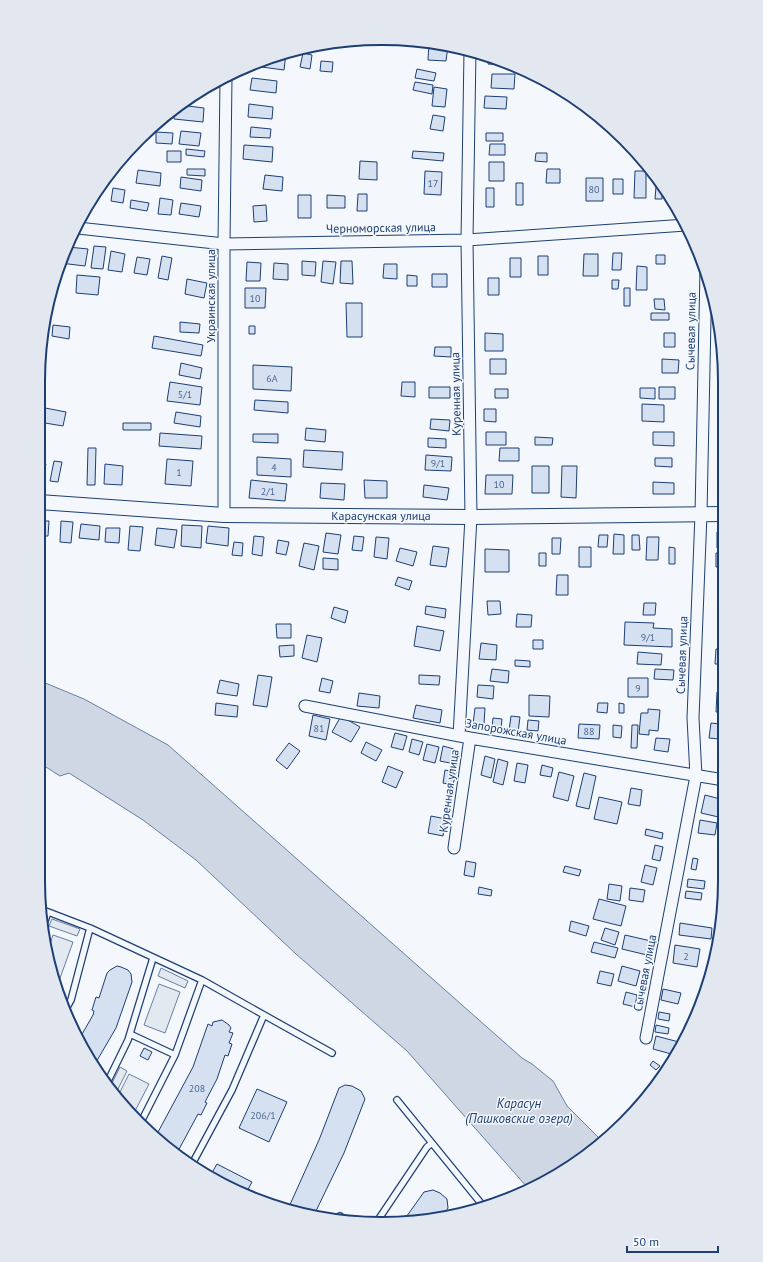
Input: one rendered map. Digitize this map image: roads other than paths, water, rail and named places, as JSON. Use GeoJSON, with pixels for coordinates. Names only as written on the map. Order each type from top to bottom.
{"type":"FeatureCollection","features":[{"type":"Feature","properties":{"kind":"street","name":"Куренная улица"},"geometry":{"type":"LineString","coordinates":[[454,848],[465,737],[471,517],[467,240],[470,56]]}},
{"type":"Feature","properties":{"kind":"street","name":"Украинская улица"},"geometry":{"type":"LineString","coordinates":[[224,515],[224,244],[226,84]]}},
{"type":"Feature","properties":{"kind":"street","name":"Черноморская улица"},"geometry":{"type":"LineString","coordinates":[[82,228],[224,244],[467,240],[679,225]]}},
{"type":"Feature","properties":{"kind":"street","name":"Сычевая улица"},"geometry":{"type":"LineString","coordinates":[[646,1038],[696,776],[692,718],[700,514],[705,289]]}},
{"type":"Feature","properties":{"kind":"street","name":"Карасунская улица"},"geometry":{"type":"LineString","coordinates":[[45,502],[224,515],[471,517],[718,514]]}},
{"type":"Feature","properties":{"kind":"street","name":"Запорожская улица"},"geometry":{"type":"LineString","coordinates":[[305,706],[465,737],[718,779]]}},
{"type":"Feature","properties":{"kind":"lane"},"geometry":{"type":"LineString","coordinates":[[47,912],[90,928],[202,980],[332,1053]]}},
{"type":"Feature","properties":{"kind":"lane"},"geometry":{"type":"LineString","coordinates":[[69,1003],[71,1000],[90,928]]}},
{"type":"Feature","properties":{"kind":"lane"},"geometry":{"type":"LineString","coordinates":[[109,1077],[128,1040],[153,958]]}},
{"type":"Feature","properties":{"kind":"lane"},"geometry":{"type":"LineString","coordinates":[[143,1117],[175,1055],[202,980]]}},
{"type":"Feature","properties":{"kind":"lane"},"geometry":{"type":"LineString","coordinates":[[194,1160],[232,1090],[264,1015]]}},
{"type":"Feature","properties":{"kind":"lane"},"geometry":{"type":"LineString","coordinates":[[130,1034],[175,1055]]}},
{"type":"Feature","properties":{"kind":"lane"},"geometry":{"type":"LineString","coordinates":[[397,1100],[480,1202]]}},
{"type":"Feature","properties":{"kind":"lane"},"geometry":{"type":"LineString","coordinates":[[380,1217],[427,1147],[432,1143]]}},
{"type":"Feature","properties":{"kind":"water","name":"Карасун (Пашковские озера)"},"geometry":{"type":"Polygon","coordinates":[[[45,683],[84,699],[168,745],[522,1058],[553,1081],[567,1106],[598,1137],[550,1172],[525,1184],[407,1051],[296,954],[196,860],[143,820],[69,773],[60,776],[45,766],[45,683]]]}}]}
